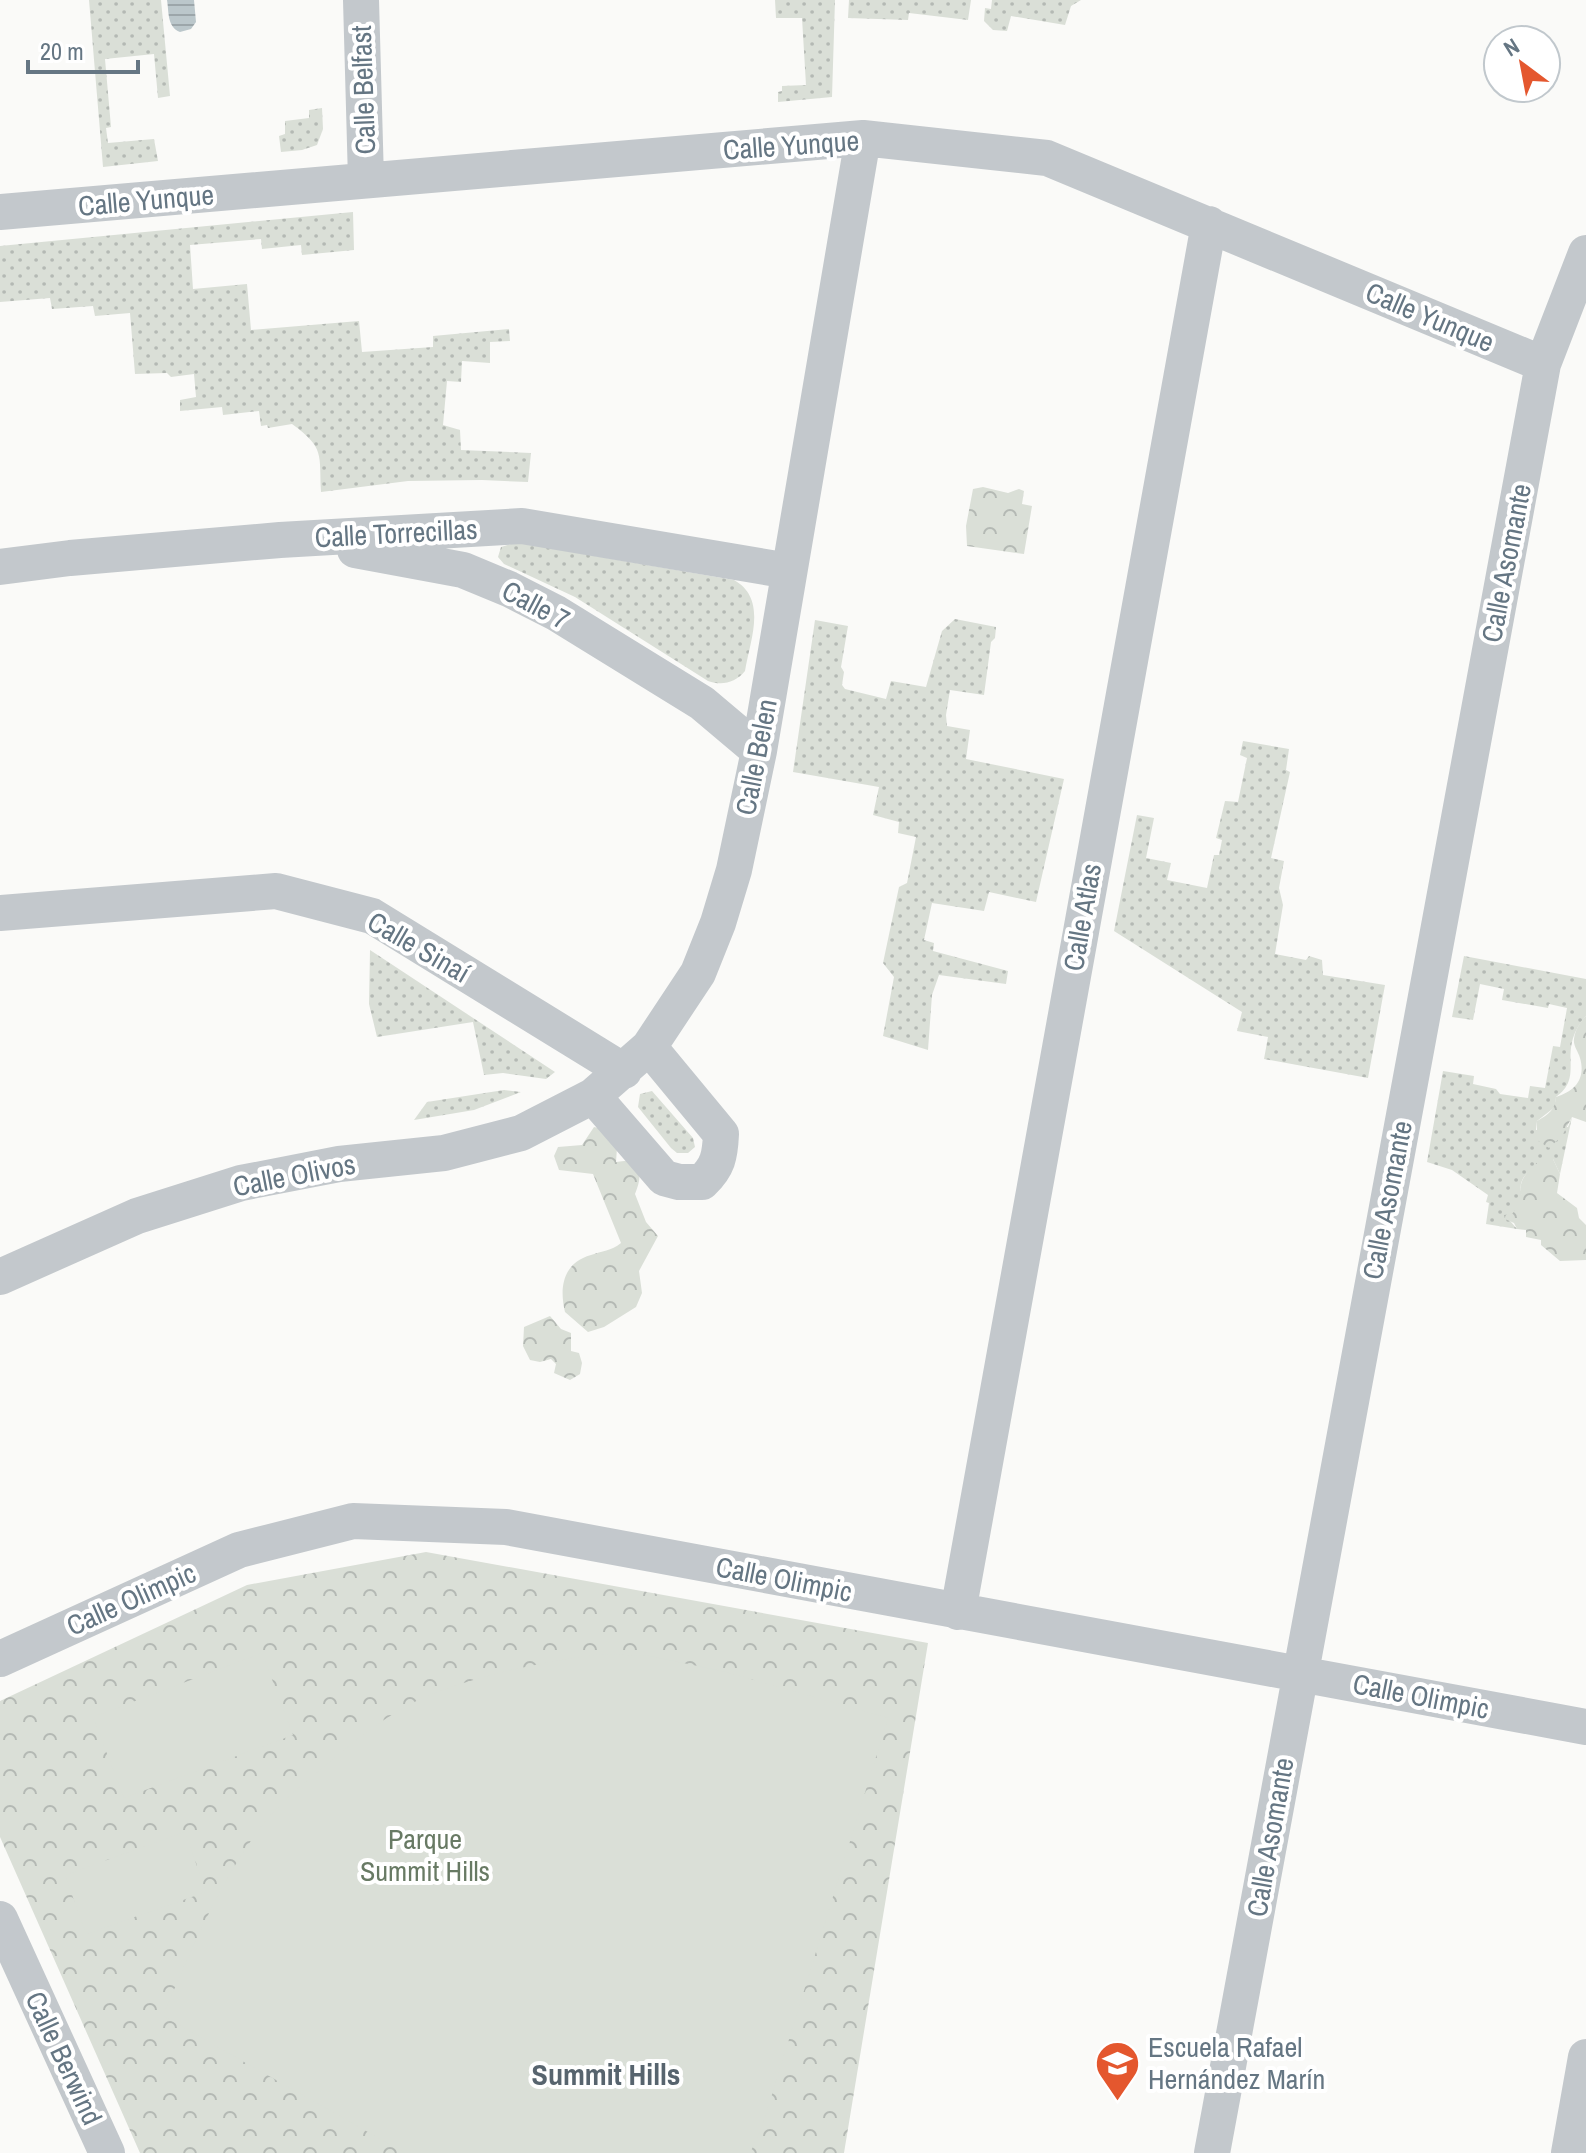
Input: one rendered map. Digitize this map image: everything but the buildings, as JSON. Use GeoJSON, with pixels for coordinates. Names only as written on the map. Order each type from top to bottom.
{"type":"FeatureCollection","features":[{"type":"Feature","properties":{"kind":"street","name":"Calle Belfast"},"geometry":{"type":"LineString","coordinates":[[361,0],[366,180]]}},
{"type":"Feature","properties":{"kind":"street","name":"Calle Yunque"},"geometry":{"type":"LineString","coordinates":[[0,212],[863,138],[1047,158],[1543,364]]}},
{"type":"Feature","properties":{"kind":"street","name":"Calle Belen"},"geometry":{"type":"LineString","coordinates":[[593,1096],[637,1059],[698,973],[734,870],[759,751],[863,138]]}},
{"type":"Feature","properties":{"kind":"street","name":"Calle Atlas"},"geometry":{"type":"LineString","coordinates":[[958,1612],[1010,1310],[1209,224]]}},
{"type":"Feature","properties":{"kind":"street","name":"Calle Asomante"},"geometry":{"type":"LineString","coordinates":[[1212,2153],[1543,364],[1586,253]]}},
{"type":"Feature","properties":{"kind":"street","name":"Calle Torrecillas"},"geometry":{"type":"LineString","coordinates":[[0,567],[280,540],[522,526],[789,571]]}},
{"type":"Feature","properties":{"kind":"street","name":"Calle 7"},"geometry":{"type":"LineString","coordinates":[[280,540],[386,554],[463,570],[509,589],[556,613],[702,703],[759,751]]}},
{"type":"Feature","properties":{"kind":"street","name":"Calle Sinaí"},"geometry":{"type":"LineString","coordinates":[[0,913],[276,891],[372,916],[637,1059]]}},
{"type":"Feature","properties":{"kind":"street"},"geometry":{"type":"LineString","coordinates":[[593,1096],[664,1178],[679,1182],[702,1182],[715,1170],[720,1157],[721,1134],[637,1059]]}},
{"type":"Feature","properties":{"kind":"street","name":"Calle Olivos"},"geometry":{"type":"LineString","coordinates":[[0,1277],[137,1216],[241,1183],[339,1164],[444,1153],[521,1133],[593,1096]]}},
{"type":"Feature","properties":{"kind":"street","name":"Calle Olimpic"},"geometry":{"type":"LineString","coordinates":[[0,1659],[239,1550],[353,1521],[506,1527],[1586,1727]]}},
{"type":"Feature","properties":{"kind":"street","name":"Calle Berwind"},"geometry":{"type":"LineString","coordinates":[[0,1919],[107,2153]]}},
{"type":"Feature","properties":{"kind":"street"},"geometry":{"type":"LineString","coordinates":[[1569,2153],[1586,2057]]}},
{"type":"Feature","properties":{"kind":"green space"},"geometry":{"type":"Polygon","coordinates":[[[89,0],[161,0],[170,96],[158,98],[154,54],[105,59],[111,127],[106,128],[108,143],[154,139],[158,161],[103,167],[89,0]]]}},
{"type":"Feature","properties":{"kind":"green space"},"geometry":{"type":"Polygon","coordinates":[[[775,0],[835,0],[832,97],[778,102],[778,92],[782,91],[782,86],[806,85],[802,18],[776,18],[775,0]]]}},
{"type":"Feature","properties":{"kind":"green space"},"geometry":{"type":"Polygon","coordinates":[[[849,0],[971,0],[968,20],[909,13],[908,20],[848,18],[849,0]]]}},
{"type":"Feature","properties":{"kind":"green space"},"geometry":{"type":"Polygon","coordinates":[[[992,0],[1081,0],[1071,6],[1065,25],[1011,16],[1007,31],[993,30],[984,21],[985,8],[991,9],[992,0]]]}},
{"type":"Feature","properties":{"kind":"green space"},"geometry":{"type":"Polygon","coordinates":[[[322,108],[323,129],[317,145],[281,152],[279,136],[285,134],[285,121],[309,118],[309,110],[322,108]]]}},
{"type":"Feature","properties":{"kind":"green space"},"geometry":{"type":"Polygon","coordinates":[[[353,212],[354,250],[302,255],[301,245],[262,249],[261,239],[190,245],[193,289],[247,284],[251,330],[359,321],[362,352],[433,347],[433,336],[509,329],[510,341],[490,342],[490,363],[462,361],[461,382],[447,381],[443,425],[460,430],[461,450],[531,453],[528,482],[408,481],[321,492],[318,453],[310,439],[292,424],[268,428],[267,425],[261,426],[259,411],[223,415],[222,407],[180,411],[180,400],[196,397],[194,374],[171,377],[167,373],[135,374],[130,313],[95,316],[93,306],[52,309],[50,298],[0,302],[0,246],[353,212]]]}},
{"type":"Feature","properties":{"kind":"green space"},"geometry":{"type":"Polygon","coordinates":[[[983,487],[1008,493],[1019,489],[1024,491],[1022,504],[1032,506],[1024,554],[967,546],[966,526],[973,489],[983,487]]]}},
{"type":"Feature","properties":{"kind":"green space"},"geometry":{"type":"Polygon","coordinates":[[[526,544],[734,580],[751,598],[754,609],[753,634],[745,671],[728,682],[708,681],[575,597],[504,564],[498,557],[501,547],[526,544]]]}},
{"type":"Feature","properties":{"kind":"green space"},"geometry":{"type":"Polygon","coordinates":[[[955,619],[996,627],[984,695],[950,690],[947,726],[970,730],[966,759],[1064,779],[1036,902],[989,892],[984,911],[932,903],[924,940],[934,943],[933,951],[1008,971],[1006,984],[939,975],[932,995],[928,1050],[883,1036],[894,977],[883,963],[899,887],[907,883],[916,837],[898,833],[899,822],[873,815],[879,787],[793,772],[815,620],[848,626],[841,667],[845,689],[886,699],[891,681],[926,687],[942,631],[955,619]]]}},
{"type":"Feature","properties":{"kind":"green space"},"geometry":{"type":"Polygon","coordinates":[[[1243,741],[1289,749],[1286,770],[1290,772],[1271,858],[1284,861],[1279,888],[1283,905],[1275,954],[1306,960],[1309,956],[1322,960],[1323,975],[1385,985],[1368,1078],[1264,1059],[1268,1037],[1237,1031],[1242,1012],[1114,931],[1137,815],[1154,818],[1146,858],[1171,863],[1167,880],[1207,888],[1214,855],[1219,855],[1222,840],[1216,838],[1225,801],[1238,802],[1247,758],[1240,755],[1243,741]]]}},
{"type":"Feature","properties":{"kind":"green space"},"geometry":{"type":"Polygon","coordinates":[[[370,950],[555,1072],[546,1079],[503,1073],[484,1075],[473,1022],[377,1037],[369,1004],[370,950]]]}},
{"type":"Feature","properties":{"kind":"green space"},"geometry":{"type":"Polygon","coordinates":[[[1464,956],[1586,979],[1586,1016],[1572,1040],[1569,1080],[1556,1097],[1555,1107],[1537,1121],[1536,1130],[1568,1127],[1572,1117],[1560,1174],[1553,1159],[1532,1169],[1523,1179],[1521,1192],[1524,1200],[1512,1215],[1505,1215],[1517,1229],[1486,1224],[1488,1195],[1452,1170],[1427,1162],[1443,1071],[1474,1076],[1473,1084],[1496,1089],[1500,1094],[1528,1098],[1530,1086],[1545,1088],[1553,1046],[1560,1047],[1567,1008],[1502,1000],[1504,989],[1480,984],[1473,1020],[1452,1017],[1464,956]]]}},
{"type":"Feature","properties":{"kind":"green space"},"geometry":{"type":"Polygon","coordinates":[[[1586,1016],[1586,1122],[1572,1117],[1562,1136],[1549,1148],[1537,1140],[1537,1121],[1551,1111],[1556,1097],[1574,1088],[1580,1078],[1580,1058],[1574,1039],[1578,1026],[1586,1016]]]}},
{"type":"Feature","properties":{"kind":"green space"},"geometry":{"type":"Polygon","coordinates":[[[504,1090],[521,1092],[474,1110],[414,1120],[427,1102],[504,1090]]]}},
{"type":"Feature","properties":{"kind":"green space"},"geometry":{"type":"Polygon","coordinates":[[[652,1091],[693,1138],[695,1147],[688,1153],[677,1153],[671,1148],[638,1107],[640,1094],[652,1091]]]}},
{"type":"Feature","properties":{"kind":"green space"},"geometry":{"type":"Polygon","coordinates":[[[594,1127],[607,1130],[617,1148],[616,1162],[632,1160],[638,1168],[635,1194],[646,1222],[658,1236],[639,1271],[642,1293],[636,1307],[604,1327],[588,1332],[565,1312],[565,1277],[582,1259],[621,1243],[593,1174],[559,1170],[554,1156],[558,1147],[582,1145],[594,1127]]]}},
{"type":"Feature","properties":{"kind":"green space"},"geometry":{"type":"Polygon","coordinates":[[[1541,1159],[1553,1159],[1560,1174],[1557,1193],[1577,1208],[1579,1218],[1586,1225],[1586,1260],[1560,1261],[1541,1245],[1541,1240],[1526,1237],[1526,1230],[1517,1229],[1514,1223],[1505,1219],[1504,1215],[1512,1214],[1523,1200],[1522,1182],[1527,1172],[1541,1159]]]}},
{"type":"Feature","properties":{"kind":"green space"},"geometry":{"type":"Polygon","coordinates":[[[550,1316],[561,1329],[571,1333],[571,1351],[579,1353],[582,1363],[580,1374],[570,1380],[554,1373],[556,1364],[551,1359],[540,1362],[530,1360],[523,1346],[524,1327],[550,1316]]]}},
{"type":"Feature","properties":{"kind":"green space","name":"Parque Summit Hills"},"geometry":{"type":"Polygon","coordinates":[[[426,1552],[928,1643],[844,2153],[140,2153],[0,1837],[0,1701],[247,1585],[426,1552]]]}},
{"type":"Feature","properties":{"kind":"green space"},"geometry":{"type":"Polygon","coordinates":[[[262,1653],[293,1735],[124,1798],[93,1717],[262,1653]]]}},
{"type":"Feature","properties":{"kind":"green space"},"geometry":{"type":"Polygon","coordinates":[[[601,1654],[650,1656],[726,1672],[888,1718],[762,2127],[750,2153],[405,2153],[163,2016],[206,1919],[245,1850],[273,1812],[332,1759],[384,1720],[425,1697],[512,1670],[601,1654]]]}},
{"type":"Feature","properties":{"kind":"green space"},"geometry":{"type":"Polygon","coordinates":[[[185,1832],[206,1892],[86,1934],[65,1875],[185,1832]]]}},
{"type":"Feature","properties":{"kind":"shaded area"},"geometry":{"type":"Polygon","coordinates":[[[167,0],[194,0],[196,22],[191,29],[180,32],[173,27],[167,0]]]}},
{"type":"Feature","properties":{"kind":"place","name":"Escuela Rafael Hernández Marín"},"geometry":{"type":"Point","coordinates":[1117,2102]}},
{"type":"Feature","properties":{"kind":"district","name":"Summit Hills"},"geometry":{"type":"Point","coordinates":[606,2074]}}]}
